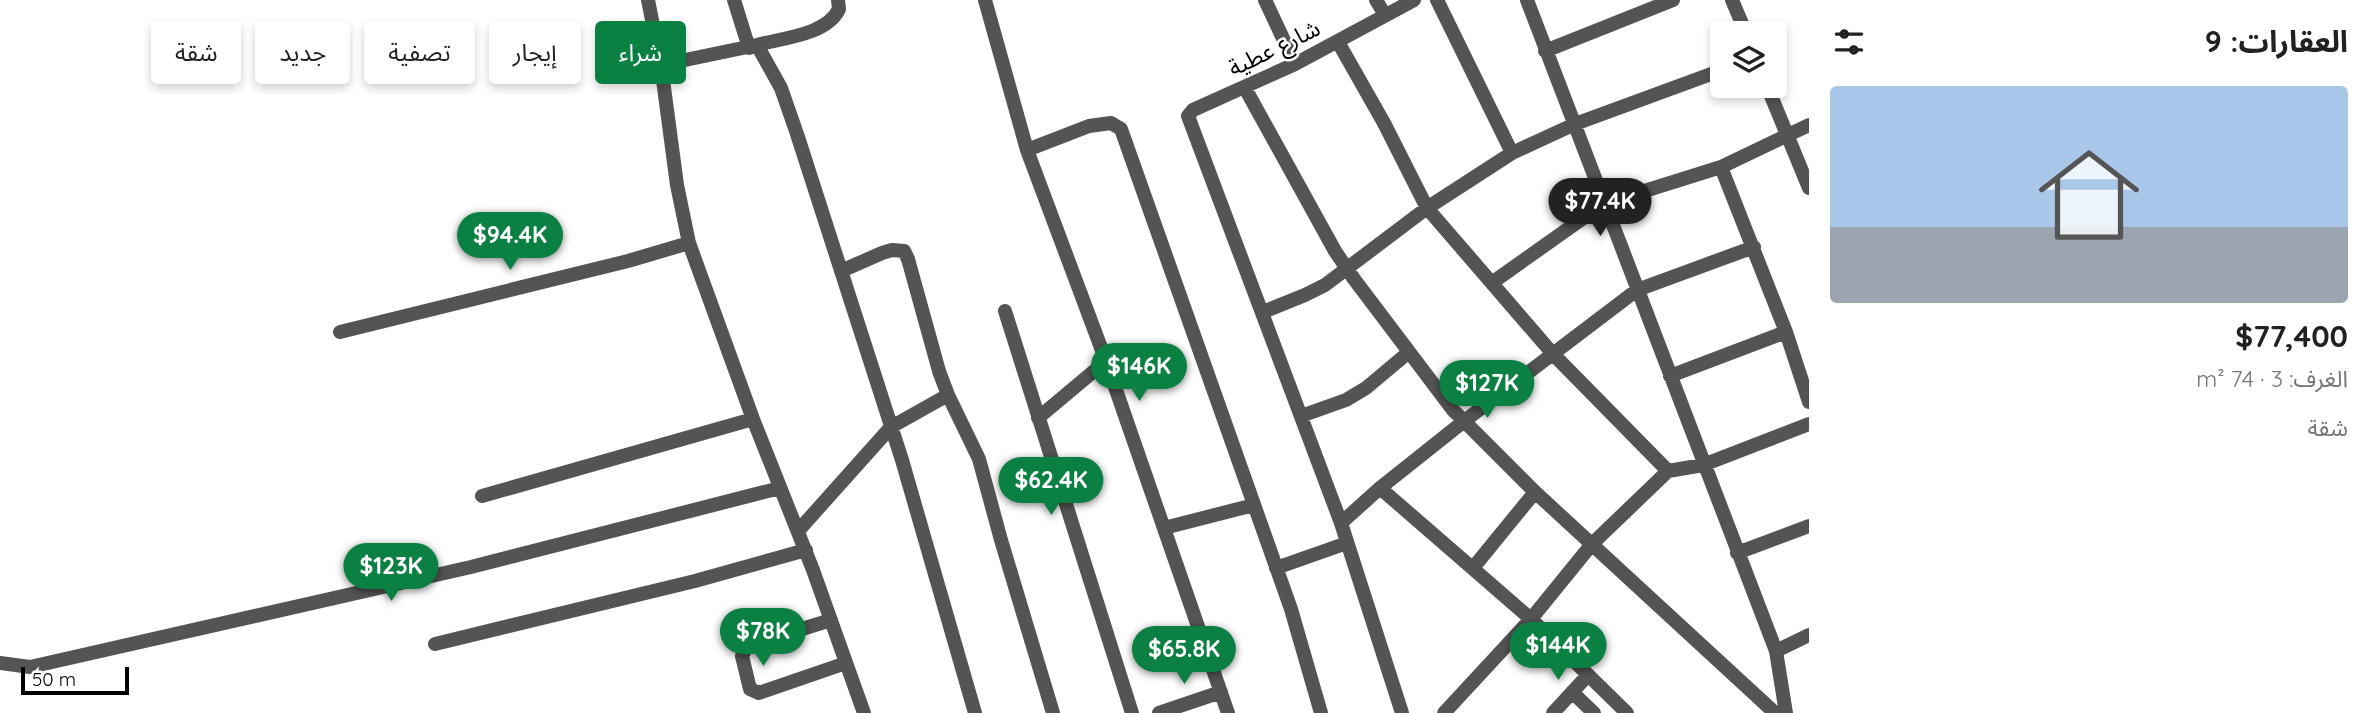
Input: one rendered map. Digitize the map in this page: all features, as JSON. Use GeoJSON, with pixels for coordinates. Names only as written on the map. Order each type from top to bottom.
{"type":"FeatureCollection","features":[{"type":"Feature","properties":{"kind":"street"},"geometry":{"type":"LineString","coordinates":[[648,0],[652,21]]}},
{"type":"Feature","properties":{"kind":"street"},"geometry":{"type":"LineString","coordinates":[[734,0],[753,46],[781,88],[891,427],[975,713]]}},
{"type":"Feature","properties":{"kind":"street"},"geometry":{"type":"LineString","coordinates":[[686,60],[814,30],[829,23],[839,9],[838,0]]}},
{"type":"Feature","properties":{"kind":"street"},"geometry":{"type":"LineString","coordinates":[[985,0],[1027,150],[1106,361],[1228,713]]}},
{"type":"Feature","properties":{"kind":"street"},"geometry":{"type":"LineString","coordinates":[[1265,0],[1295,64]]}},
{"type":"Feature","properties":{"kind":"street"},"geometry":{"type":"LineString","coordinates":[[1376,0],[1385,15]]}},
{"type":"Feature","properties":{"kind":"street","name":"شارع عطية"},"geometry":{"type":"LineString","coordinates":[[1263,312],[1188,120],[1190,113],[1295,64],[1414,0]]}},
{"type":"Feature","properties":{"kind":"street"},"geometry":{"type":"LineString","coordinates":[[1437,0],[1512,153]]}},
{"type":"Feature","properties":{"kind":"street"},"geometry":{"type":"LineString","coordinates":[[1527,0],[1776,651],[1786,713]]}},
{"type":"Feature","properties":{"kind":"street"},"geometry":{"type":"LineString","coordinates":[[1545,51],[1673,0]]}},
{"type":"Feature","properties":{"kind":"street"},"geometry":{"type":"LineString","coordinates":[[1732,0],[1741,21]]}},
{"type":"Feature","properties":{"kind":"street"},"geometry":{"type":"LineString","coordinates":[[1338,41],[1384,122],[1427,208],[1553,354],[1668,471]]}},
{"type":"Feature","properties":{"kind":"street"},"geometry":{"type":"LineString","coordinates":[[1402,713],[1341,523],[1263,312],[1325,285],[1427,208],[1512,153],[1575,124],[1710,74]]}},
{"type":"Feature","properties":{"kind":"street"},"geometry":{"type":"LineString","coordinates":[[664,84],[677,185],[689,243],[753,419],[806,551],[864,713]]}},
{"type":"Feature","properties":{"kind":"street"},"geometry":{"type":"LineString","coordinates":[[1245,88],[1335,251],[1463,422],[1775,713]]}},
{"type":"Feature","properties":{"kind":"street"},"geometry":{"type":"LineString","coordinates":[[1772,98],[1809,188]]}},
{"type":"Feature","properties":{"kind":"street"},"geometry":{"type":"LineString","coordinates":[[1027,150],[1089,126],[1111,123],[1121,129],[1291,609],[1321,713]]}},
{"type":"Feature","properties":{"kind":"street"},"geometry":{"type":"LineString","coordinates":[[1493,282],[1603,204],[1721,167],[1809,125]]}},
{"type":"Feature","properties":{"kind":"street"},"geometry":{"type":"LineString","coordinates":[[1721,167],[1786,332],[1809,402]]}},
{"type":"Feature","properties":{"kind":"street"},"geometry":{"type":"LineString","coordinates":[[340,332],[689,243]]}},
{"type":"Feature","properties":{"kind":"street"},"geometry":{"type":"LineString","coordinates":[[1341,523],[1463,422],[1637,290],[1754,247]]}},
{"type":"Feature","properties":{"kind":"street"},"geometry":{"type":"LineString","coordinates":[[841,271],[882,253],[904,251],[948,395],[979,459],[1054,713]]}},
{"type":"Feature","properties":{"kind":"street"},"geometry":{"type":"LineString","coordinates":[[1005,311],[1132,713]]}},
{"type":"Feature","properties":{"kind":"street"},"geometry":{"type":"LineString","coordinates":[[1670,376],[1786,332]]}},
{"type":"Feature","properties":{"kind":"street"},"geometry":{"type":"LineString","coordinates":[[1301,416],[1346,400],[1366,388],[1409,352]]}},
{"type":"Feature","properties":{"kind":"street"},"geometry":{"type":"LineString","coordinates":[[1038,418],[1106,361]]}},
{"type":"Feature","properties":{"kind":"street"},"geometry":{"type":"LineString","coordinates":[[798,531],[891,427],[948,395]]}},
{"type":"Feature","properties":{"kind":"street"},"geometry":{"type":"LineString","coordinates":[[482,496],[753,419]]}},
{"type":"Feature","properties":{"kind":"street"},"geometry":{"type":"LineString","coordinates":[[1444,713],[1531,619],[1592,544],[1668,471],[1703,465],[1809,424]]}},
{"type":"Feature","properties":{"kind":"street"},"geometry":{"type":"LineString","coordinates":[[0,663],[30,667],[471,567],[780,488]]}},
{"type":"Feature","properties":{"kind":"street"},"geometry":{"type":"LineString","coordinates":[[1380,488],[1531,619],[1627,713]]}},
{"type":"Feature","properties":{"kind":"street"},"geometry":{"type":"LineString","coordinates":[[1473,568],[1535,492]]}},
{"type":"Feature","properties":{"kind":"street"},"geometry":{"type":"LineString","coordinates":[[1164,528],[1254,505]]}},
{"type":"Feature","properties":{"kind":"street"},"geometry":{"type":"LineString","coordinates":[[1737,553],[1809,526]]}},
{"type":"Feature","properties":{"kind":"street"},"geometry":{"type":"LineString","coordinates":[[1276,568],[1347,542]]}},
{"type":"Feature","properties":{"kind":"street"},"geometry":{"type":"LineString","coordinates":[[435,644],[695,581],[806,551]]}},
{"type":"Feature","properties":{"kind":"street"},"geometry":{"type":"LineString","coordinates":[[831,620],[747,646],[742,656],[750,689],[760,693],[846,663]]}},
{"type":"Feature","properties":{"kind":"street"},"geometry":{"type":"LineString","coordinates":[[1776,651],[1809,635]]}},
{"type":"Feature","properties":{"kind":"street"},"geometry":{"type":"LineString","coordinates":[[1553,713],[1588,675]]}},
{"type":"Feature","properties":{"kind":"street"},"geometry":{"type":"LineString","coordinates":[[1159,713],[1221,692]]}},
{"type":"Feature","properties":{"kind":"street"},"geometry":{"type":"LineString","coordinates":[[1572,692],[1594,713]]}}]}
